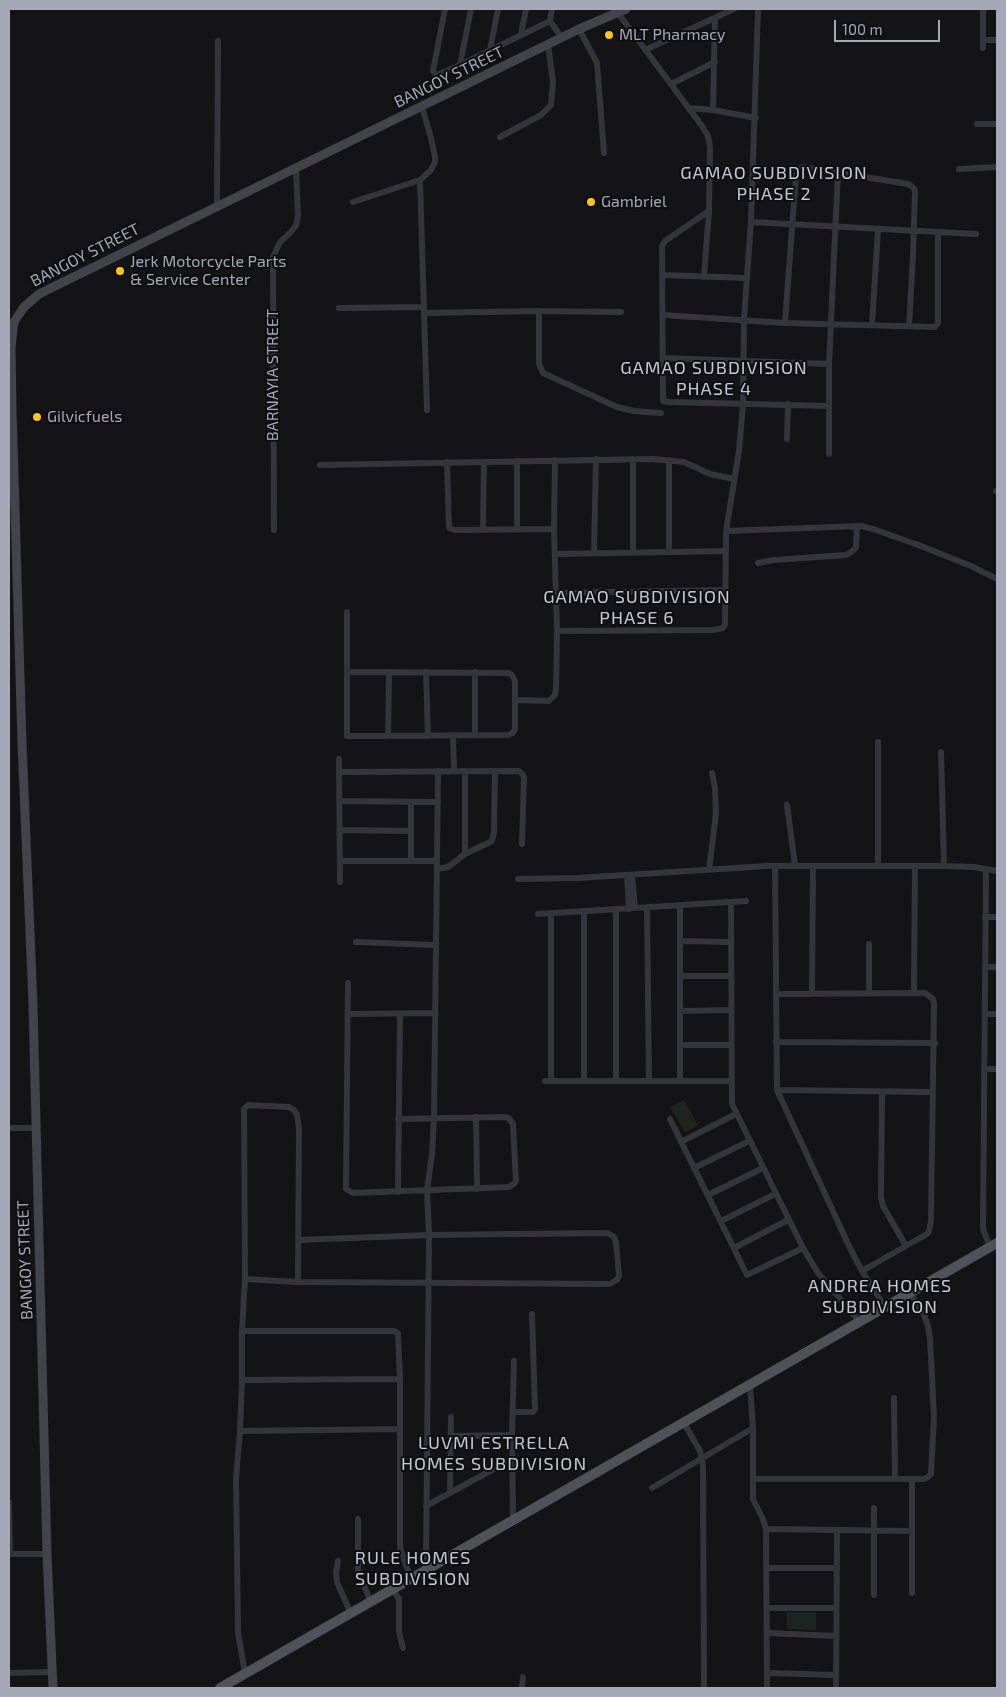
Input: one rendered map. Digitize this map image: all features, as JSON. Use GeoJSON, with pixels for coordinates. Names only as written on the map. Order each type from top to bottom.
{"type":"FeatureCollection","features":[{"type":"Feature","properties":{"kind":"main road","name":"BANGOY STREET"},"geometry":{"type":"LineString","coordinates":[[53,1688],[47,1554],[33,1004],[10,409],[14,322],[30,300],[61,282],[296,169],[579,29],[622,11]]}},
{"type":"Feature","properties":{"kind":"main road"},"geometry":{"type":"LineString","coordinates":[[220,1688],[994,1245]]}},
{"type":"Feature","properties":{"kind":"street"},"geometry":{"type":"LineString","coordinates":[[445,9],[434,74],[440,74],[460,65],[550,20]]}},
{"type":"Feature","properties":{"kind":"street"},"geometry":{"type":"LineString","coordinates":[[460,65],[471,9]]}},
{"type":"Feature","properties":{"kind":"street"},"geometry":{"type":"LineString","coordinates":[[490,50],[498,9]]}},
{"type":"Feature","properties":{"kind":"street"},"geometry":{"type":"LineString","coordinates":[[521,34],[526,9]]}},
{"type":"Feature","properties":{"kind":"street"},"geometry":{"type":"LineString","coordinates":[[552,9],[550,20],[562,38]]}},
{"type":"Feature","properties":{"kind":"street"},"geometry":{"type":"LineString","coordinates":[[645,50],[734,9]]}},
{"type":"Feature","properties":{"kind":"street"},"geometry":{"type":"LineString","coordinates":[[557,632],[713,630],[723,628],[725,624],[726,531],[740,444],[743,404],[744,319],[756,118],[758,9]]}},
{"type":"Feature","properties":{"kind":"street"},"geometry":{"type":"LineString","coordinates":[[983,48],[984,9]]}},
{"type":"Feature","properties":{"kind":"street"},"geometry":{"type":"LineString","coordinates":[[622,11],[645,50],[708,136],[710,147],[709,211],[704,277]]}},
{"type":"Feature","properties":{"kind":"street"},"geometry":{"type":"LineString","coordinates":[[713,110],[715,18]]}},
{"type":"Feature","properties":{"kind":"street"},"geometry":{"type":"LineString","coordinates":[[579,29],[596,63],[604,153]]}},
{"type":"Feature","properties":{"kind":"street"},"geometry":{"type":"LineString","coordinates":[[983,40],[997,40]]}},
{"type":"Feature","properties":{"kind":"street"},"geometry":{"type":"LineString","coordinates":[[218,41],[218,206]]}},
{"type":"Feature","properties":{"kind":"street"},"geometry":{"type":"LineString","coordinates":[[500,137],[541,115],[551,104],[553,82],[548,45]]}},
{"type":"Feature","properties":{"kind":"street"},"geometry":{"type":"LineString","coordinates":[[671,84],[714,62]]}},
{"type":"Feature","properties":{"kind":"street"},"geometry":{"type":"LineString","coordinates":[[353,202],[420,180],[431,170],[435,162],[431,138],[422,107]]}},
{"type":"Feature","properties":{"kind":"street"},"geometry":{"type":"LineString","coordinates":[[689,108],[713,110],[756,118]]}},
{"type":"Feature","properties":{"kind":"street"},"geometry":{"type":"LineString","coordinates":[[977,124],[997,124]]}},
{"type":"Feature","properties":{"kind":"street"},"geometry":{"type":"LineString","coordinates":[[784,323],[797,171],[803,167],[911,186],[915,192],[909,326]]}},
{"type":"Feature","properties":{"kind":"street"},"geometry":{"type":"LineString","coordinates":[[958,169],[997,167]]}},
{"type":"Feature","properties":{"kind":"street","name":"BARNAYIA STREET"},"geometry":{"type":"LineString","coordinates":[[274,530],[273,257],[280,242],[296,225],[298,216],[296,169]]}},
{"type":"Feature","properties":{"kind":"street"},"geometry":{"type":"LineString","coordinates":[[829,454],[830,324],[838,172]]}},
{"type":"Feature","properties":{"kind":"street"},"geometry":{"type":"LineString","coordinates":[[420,180],[427,410]]}},
{"type":"Feature","properties":{"kind":"street"},"geometry":{"type":"LineString","coordinates":[[709,211],[665,241],[661,252],[663,315],[662,398],[665,402],[829,406]]}},
{"type":"Feature","properties":{"kind":"street"},"geometry":{"type":"LineString","coordinates":[[751,222],[976,234]]}},
{"type":"Feature","properties":{"kind":"street"},"geometry":{"type":"LineString","coordinates":[[872,325],[878,230]]}},
{"type":"Feature","properties":{"kind":"street"},"geometry":{"type":"LineString","coordinates":[[663,315],[784,323],[933,327],[938,325],[938,232]]}},
{"type":"Feature","properties":{"kind":"street"},"geometry":{"type":"LineString","coordinates":[[662,275],[746,278]]}},
{"type":"Feature","properties":{"kind":"street"},"geometry":{"type":"LineString","coordinates":[[339,308],[621,312]]}},
{"type":"Feature","properties":{"kind":"street"},"geometry":{"type":"LineString","coordinates":[[539,311],[539,364],[543,373],[617,407],[634,411],[661,413]]}},
{"type":"Feature","properties":{"kind":"street"},"geometry":{"type":"LineString","coordinates":[[663,358],[829,364]]}},
{"type":"Feature","properties":{"kind":"street"},"geometry":{"type":"LineString","coordinates":[[788,404],[788,439]]}},
{"type":"Feature","properties":{"kind":"street"},"geometry":{"type":"LineString","coordinates":[[320,465],[596,459],[669,460],[684,462],[710,474],[734,479]]}},
{"type":"Feature","properties":{"kind":"street"},"geometry":{"type":"LineString","coordinates":[[594,554],[596,459]]}},
{"type":"Feature","properties":{"kind":"street"},"geometry":{"type":"LineString","coordinates":[[633,459],[633,553]]}},
{"type":"Feature","properties":{"kind":"street"},"geometry":{"type":"LineString","coordinates":[[516,700],[543,702],[552,699],[556,689],[555,460]]}},
{"type":"Feature","properties":{"kind":"street"},"geometry":{"type":"LineString","coordinates":[[669,460],[669,552]]}},
{"type":"Feature","properties":{"kind":"street"},"geometry":{"type":"LineString","coordinates":[[517,461],[517,530]]}},
{"type":"Feature","properties":{"kind":"street"},"geometry":{"type":"LineString","coordinates":[[447,462],[449,528],[456,530],[554,529]]}},
{"type":"Feature","properties":{"kind":"street"},"geometry":{"type":"LineString","coordinates":[[483,530],[484,462]]}},
{"type":"Feature","properties":{"kind":"street"},"geometry":{"type":"LineString","coordinates":[[726,531],[857,526],[873,529],[921,546],[972,566],[997,579]]}},
{"type":"Feature","properties":{"kind":"street"},"geometry":{"type":"LineString","coordinates":[[758,563],[774,560],[846,555],[856,547],[857,526]]}},
{"type":"Feature","properties":{"kind":"street"},"geometry":{"type":"LineString","coordinates":[[555,554],[726,551]]}},
{"type":"Feature","properties":{"kind":"street"},"geometry":{"type":"LineString","coordinates":[[556,593],[726,590]]}},
{"type":"Feature","properties":{"kind":"street"},"geometry":{"type":"LineString","coordinates":[[347,612],[347,672],[347,736],[508,735],[513,733],[515,729],[515,681],[512,674],[505,672],[347,672]]}},
{"type":"Feature","properties":{"kind":"street"},"geometry":{"type":"LineString","coordinates":[[388,736],[389,672]]}},
{"type":"Feature","properties":{"kind":"street"},"geometry":{"type":"LineString","coordinates":[[426,672],[428,736]]}},
{"type":"Feature","properties":{"kind":"street"},"geometry":{"type":"LineString","coordinates":[[475,736],[476,672]]}},
{"type":"Feature","properties":{"kind":"street"},"geometry":{"type":"LineString","coordinates":[[453,736],[454,771]]}},
{"type":"Feature","properties":{"kind":"street"},"geometry":{"type":"LineString","coordinates":[[878,742],[878,866]]}},
{"type":"Feature","properties":{"kind":"street"},"geometry":{"type":"LineString","coordinates":[[942,752],[944,866]]}},
{"type":"Feature","properties":{"kind":"street"},"geometry":{"type":"LineString","coordinates":[[339,759],[340,882]]}},
{"type":"Feature","properties":{"kind":"street"},"geometry":{"type":"LineString","coordinates":[[426,1570],[429,1235],[427,1190],[434,1118],[438,771]]}},
{"type":"Feature","properties":{"kind":"street"},"geometry":{"type":"LineString","coordinates":[[465,771],[465,854]]}},
{"type":"Feature","properties":{"kind":"street"},"geometry":{"type":"LineString","coordinates":[[438,869],[452,865],[465,854],[489,843],[494,838],[495,771]]}},
{"type":"Feature","properties":{"kind":"street"},"geometry":{"type":"LineString","coordinates":[[339,772],[519,771],[523,775],[522,844]]}},
{"type":"Feature","properties":{"kind":"street"},"geometry":{"type":"LineString","coordinates":[[709,869],[716,814],[715,788],[712,773]]}},
{"type":"Feature","properties":{"kind":"street"},"geometry":{"type":"LineString","coordinates":[[339,801],[438,802]]}},
{"type":"Feature","properties":{"kind":"street"},"geometry":{"type":"LineString","coordinates":[[411,802],[411,861]]}},
{"type":"Feature","properties":{"kind":"street"},"geometry":{"type":"LineString","coordinates":[[787,806],[795,866]]}},
{"type":"Feature","properties":{"kind":"street"},"geometry":{"type":"LineString","coordinates":[[340,830],[411,831]]}},
{"type":"Feature","properties":{"kind":"street"},"geometry":{"type":"LineString","coordinates":[[340,861],[438,861]]}},
{"type":"Feature","properties":{"kind":"street"},"geometry":{"type":"LineString","coordinates":[[775,866],[777,1090],[862,1271],[885,1307]]}},
{"type":"Feature","properties":{"kind":"street"},"geometry":{"type":"LineString","coordinates":[[518,879],[578,878],[775,866],[944,866],[997,871]]}},
{"type":"Feature","properties":{"kind":"street"},"geometry":{"type":"LineString","coordinates":[[812,994],[814,866]]}},
{"type":"Feature","properties":{"kind":"street"},"geometry":{"type":"LineString","coordinates":[[914,993],[915,866]]}},
{"type":"Feature","properties":{"kind":"street"},"geometry":{"type":"LineString","coordinates":[[986,870],[983,1229],[994,1245]]}},
{"type":"Feature","properties":{"kind":"street"},"geometry":{"type":"LineString","coordinates":[[630,875],[632,908]]}},
{"type":"Feature","properties":{"kind":"street"},"geometry":{"type":"LineString","coordinates":[[538,914],[746,901]]}},
{"type":"Feature","properties":{"kind":"street"},"geometry":{"type":"LineString","coordinates":[[731,902],[732,1104],[803,1248],[818,1273],[860,1322]]}},
{"type":"Feature","properties":{"kind":"street"},"geometry":{"type":"LineString","coordinates":[[680,905],[680,1081]]}},
{"type":"Feature","properties":{"kind":"street"},"geometry":{"type":"LineString","coordinates":[[647,907],[650,1081]]}},
{"type":"Feature","properties":{"kind":"street"},"geometry":{"type":"LineString","coordinates":[[616,909],[616,1081]]}},
{"type":"Feature","properties":{"kind":"street"},"geometry":{"type":"LineString","coordinates":[[584,911],[584,1081]]}},
{"type":"Feature","properties":{"kind":"street"},"geometry":{"type":"LineString","coordinates":[[551,914],[548,1080],[731,1081]]}},
{"type":"Feature","properties":{"kind":"street"},"geometry":{"type":"LineString","coordinates":[[985,917],[997,917]]}},
{"type":"Feature","properties":{"kind":"street"},"geometry":{"type":"LineString","coordinates":[[680,941],[731,942]]}},
{"type":"Feature","properties":{"kind":"street"},"geometry":{"type":"LineString","coordinates":[[356,942],[435,944]]}},
{"type":"Feature","properties":{"kind":"street"},"geometry":{"type":"LineString","coordinates":[[869,944],[869,994]]}},
{"type":"Feature","properties":{"kind":"street"},"geometry":{"type":"LineString","coordinates":[[985,967],[997,967]]}},
{"type":"Feature","properties":{"kind":"street"},"geometry":{"type":"LineString","coordinates":[[680,976],[731,976]]}},
{"type":"Feature","properties":{"kind":"street"},"geometry":{"type":"LineString","coordinates":[[348,983],[345,1185],[348,1191],[353,1193],[477,1189],[509,1187],[513,1186],[516,1181],[512,1120],[504,1117],[398,1119]]}},
{"type":"Feature","properties":{"kind":"street"},"geometry":{"type":"LineString","coordinates":[[776,994],[925,993],[933,998],[935,1043],[932,1092],[931,1227],[927,1234],[862,1271]]}},
{"type":"Feature","properties":{"kind":"street"},"geometry":{"type":"LineString","coordinates":[[680,1010],[731,1010]]}},
{"type":"Feature","properties":{"kind":"street"},"geometry":{"type":"LineString","coordinates":[[348,1014],[435,1013]]}},
{"type":"Feature","properties":{"kind":"street"},"geometry":{"type":"LineString","coordinates":[[398,1192],[400,1014]]}},
{"type":"Feature","properties":{"kind":"street"},"geometry":{"type":"LineString","coordinates":[[985,1014],[997,1014]]}},
{"type":"Feature","properties":{"kind":"street"},"geometry":{"type":"LineString","coordinates":[[776,1042],[935,1043]]}},
{"type":"Feature","properties":{"kind":"street"},"geometry":{"type":"LineString","coordinates":[[680,1045],[731,1045]]}},
{"type":"Feature","properties":{"kind":"street"},"geometry":{"type":"LineString","coordinates":[[984,1069],[997,1069]]}},
{"type":"Feature","properties":{"kind":"street"},"geometry":{"type":"LineString","coordinates":[[777,1090],[932,1092]]}},
{"type":"Feature","properties":{"kind":"street"},"geometry":{"type":"LineString","coordinates":[[882,1092],[881,1198],[883,1206],[906,1246]]}},
{"type":"Feature","properties":{"kind":"street"},"geometry":{"type":"LineString","coordinates":[[245,1673],[238,1633],[237,1614],[236,1478],[240,1432],[245,1280],[244,1109],[248,1105],[289,1107],[298,1115],[298,1282]]}},
{"type":"Feature","properties":{"kind":"street"},"geometry":{"type":"LineString","coordinates":[[681,1142],[736,1114]]}},
{"type":"Feature","properties":{"kind":"street"},"geometry":{"type":"LineString","coordinates":[[476,1117],[477,1189]]}},
{"type":"Feature","properties":{"kind":"street"},"geometry":{"type":"LineString","coordinates":[[670,1119],[747,1275],[803,1248]]}},
{"type":"Feature","properties":{"kind":"street"},"geometry":{"type":"LineString","coordinates":[[9,1128],[36,1128]]}},
{"type":"Feature","properties":{"kind":"street"},"geometry":{"type":"LineString","coordinates":[[694,1168],[749,1141]]}},
{"type":"Feature","properties":{"kind":"street"},"geometry":{"type":"LineString","coordinates":[[708,1195],[762,1168]]}},
{"type":"Feature","properties":{"kind":"street"},"geometry":{"type":"LineString","coordinates":[[721,1221],[775,1194]]}},
{"type":"Feature","properties":{"kind":"street"},"geometry":{"type":"LineString","coordinates":[[734,1248],[788,1220]]}},
{"type":"Feature","properties":{"kind":"street"},"geometry":{"type":"LineString","coordinates":[[245,1280],[610,1284],[617,1280],[619,1276],[616,1242],[614,1237],[608,1234],[429,1235],[298,1240]]}},
{"type":"Feature","properties":{"kind":"street"},"geometry":{"type":"LineString","coordinates":[[753,1479],[924,1479],[931,1474],[934,1417],[930,1338],[924,1315],[910,1293]]}},
{"type":"Feature","properties":{"kind":"street"},"geometry":{"type":"LineString","coordinates":[[513,1412],[533,1412],[535,1409],[532,1314]]}},
{"type":"Feature","properties":{"kind":"street"},"geometry":{"type":"LineString","coordinates":[[242,1331],[394,1331],[398,1333],[400,1379],[400,1548],[411,1579]]}},
{"type":"Feature","properties":{"kind":"street"},"geometry":{"type":"LineString","coordinates":[[513,1521],[512,1435],[514,1361]]}},
{"type":"Feature","properties":{"kind":"street"},"geometry":{"type":"LineString","coordinates":[[242,1380],[400,1379]]}},
{"type":"Feature","properties":{"kind":"street"},"geometry":{"type":"LineString","coordinates":[[750,1385],[753,1428],[753,1499],[766,1529],[767,1688]]}},
{"type":"Feature","properties":{"kind":"street"},"geometry":{"type":"LineString","coordinates":[[894,1398],[895,1479]]}},
{"type":"Feature","properties":{"kind":"street"},"geometry":{"type":"LineString","coordinates":[[450,1493],[451,1417]]}},
{"type":"Feature","properties":{"kind":"street"},"geometry":{"type":"LineString","coordinates":[[684,1423],[700,1451],[702,1460],[704,1688]]}},
{"type":"Feature","properties":{"kind":"street"},"geometry":{"type":"LineString","coordinates":[[652,1488],[753,1428]]}},
{"type":"Feature","properties":{"kind":"street"},"geometry":{"type":"LineString","coordinates":[[240,1432],[400,1429]]}},
{"type":"Feature","properties":{"kind":"street"},"geometry":{"type":"LineString","coordinates":[[451,1436],[512,1435]]}},
{"type":"Feature","properties":{"kind":"street"},"geometry":{"type":"LineString","coordinates":[[426,1506],[512,1459]]}},
{"type":"Feature","properties":{"kind":"street"},"geometry":{"type":"LineString","coordinates":[[912,1479],[912,1593]]}},
{"type":"Feature","properties":{"kind":"street"},"geometry":{"type":"LineString","coordinates":[[10,1502],[9,1554],[47,1554]]}},
{"type":"Feature","properties":{"kind":"street"},"geometry":{"type":"LineString","coordinates":[[874,1508],[874,1595]]}},
{"type":"Feature","properties":{"kind":"street"},"geometry":{"type":"LineString","coordinates":[[358,1519],[358,1572],[371,1602]]}},
{"type":"Feature","properties":{"kind":"street"},"geometry":{"type":"LineString","coordinates":[[766,1529],[911,1532]]}},
{"type":"Feature","properties":{"kind":"street"},"geometry":{"type":"LineString","coordinates":[[836,1688],[837,1530]]}},
{"type":"Feature","properties":{"kind":"street"},"geometry":{"type":"LineString","coordinates":[[338,1561],[337,1582],[351,1614]]}},
{"type":"Feature","properties":{"kind":"street"},"geometry":{"type":"LineString","coordinates":[[767,1568],[836,1568]]}},
{"type":"Feature","properties":{"kind":"street"},"geometry":{"type":"LineString","coordinates":[[393,1590],[399,1599],[399,1632],[403,1648]]}},
{"type":"Feature","properties":{"kind":"street"},"geometry":{"type":"LineString","coordinates":[[767,1608],[836,1608]]}},
{"type":"Feature","properties":{"kind":"street"},"geometry":{"type":"LineString","coordinates":[[766,1633],[836,1636]]}},
{"type":"Feature","properties":{"kind":"street"},"geometry":{"type":"LineString","coordinates":[[9,1673],[52,1672]]}},
{"type":"Feature","properties":{"kind":"street"},"geometry":{"type":"LineString","coordinates":[[767,1673],[836,1675]]}},
{"type":"Feature","properties":{"kind":"street"},"geometry":{"type":"LineString","coordinates":[[522,1688],[523,1677]]}},
{"type":"Feature","properties":{"kind":"shaded area"},"geometry":{"type":"Polygon","coordinates":[[[684,1100],[698,1125],[685,1133],[670,1107],[684,1100]]]}},
{"type":"Feature","properties":{"kind":"shaded area"},"geometry":{"type":"Polygon","coordinates":[[[787,1612],[816,1612],[816,1630],[787,1629],[787,1612]]]}},
{"type":"Feature","properties":{"kind":"place","name":"MLT Pharmacy"},"geometry":{"type":"Point","coordinates":[609,35]}},
{"type":"Feature","properties":{"kind":"place","name":"Gambriel"},"geometry":{"type":"Point","coordinates":[591,202]}},
{"type":"Feature","properties":{"kind":"place","name":"Jerk Motorcycle Parts & Service Center"},"geometry":{"type":"Point","coordinates":[120,271]}},
{"type":"Feature","properties":{"kind":"place","name":"Gilvicfuels"},"geometry":{"type":"Point","coordinates":[37,417]}},
{"type":"Feature","properties":{"kind":"district","name":"GAMAO SUBDIVISION PHASE 2"},"geometry":{"type":"Point","coordinates":[774,183]}},
{"type":"Feature","properties":{"kind":"district","name":"GAMAO SUBDIVISION PHASE 4"},"geometry":{"type":"Point","coordinates":[714,378]}},
{"type":"Feature","properties":{"kind":"district","name":"GAMAO SUBDIVISION PHASE 6"},"geometry":{"type":"Point","coordinates":[637,607]}},
{"type":"Feature","properties":{"kind":"district","name":"ANDREA HOMES SUBDIVISION"},"geometry":{"type":"Point","coordinates":[880,1296]}},
{"type":"Feature","properties":{"kind":"district","name":"LUVMI ESTRELLA HOMES SUBDIVISION"},"geometry":{"type":"Point","coordinates":[494,1454]}},
{"type":"Feature","properties":{"kind":"district","name":"RULE HOMES SUBDIVISION"},"geometry":{"type":"Point","coordinates":[413,1568]}}]}
